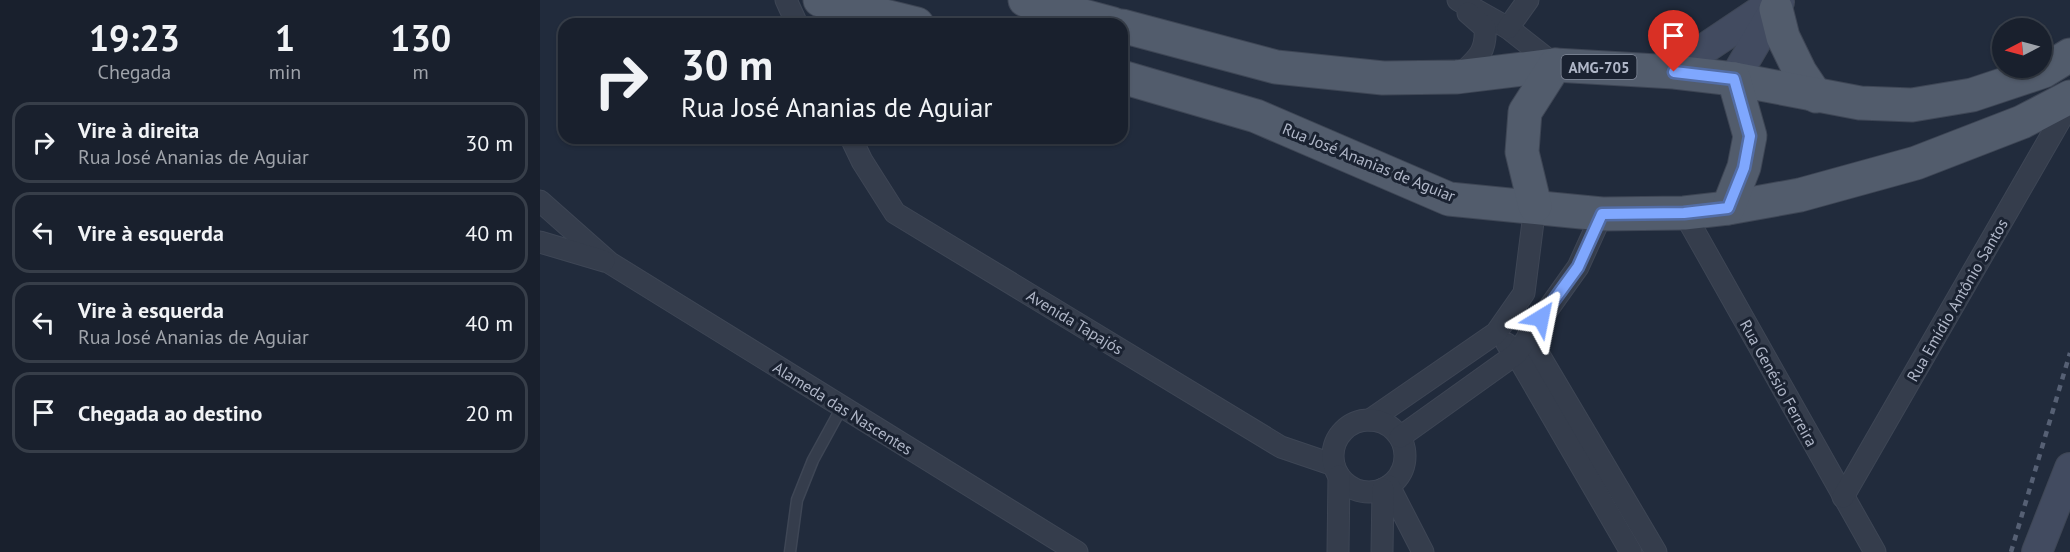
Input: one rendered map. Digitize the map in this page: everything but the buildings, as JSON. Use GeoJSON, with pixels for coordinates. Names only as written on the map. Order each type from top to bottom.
{"type":"FeatureCollection","features":[{"type":"Feature","properties":{"kind":"main road"},"geometry":{"type":"LineString","coordinates":[[820,0],[893,18]]}},
{"type":"Feature","properties":{"kind":"main road"},"geometry":{"type":"LineString","coordinates":[[1025,0],[1091,18]]}},
{"type":"Feature","properties":{"kind":"main road"},"geometry":{"type":"LineString","coordinates":[[1778,3],[1783,37],[1800,72],[1816,96]]}},
{"type":"Feature","properties":{"kind":"main road","name":"AMG-705"},"geometry":{"type":"LineString","coordinates":[[1128,28],[1276,67],[1383,78],[1457,77],[1556,64],[1674,72],[1734,79],[1860,104],[1912,105],[1972,95],[2044,71],[2070,55]]}},
{"type":"Feature","properties":{"kind":"main road"},"geometry":{"type":"LineString","coordinates":[[1534,206],[1522,152],[1525,112],[1556,64]]}},
{"type":"Feature","properties":{"kind":"main road","name":"Rua José Ananias de Aguiar"},"geometry":{"type":"LineString","coordinates":[[1128,79],[1256,116],[1449,198],[1602,214],[1684,213],[1728,208],[1800,195],[1916,163],[2022,122],[2070,97]]}},
{"type":"Feature","properties":{"kind":"main road"},"geometry":{"type":"LineString","coordinates":[[1728,208],[1744,168],[1750,136],[1734,79]]}},
{"type":"Feature","properties":{"kind":"street"},"geometry":{"type":"LineString","coordinates":[[786,0],[794,18]]}},
{"type":"Feature","properties":{"kind":"street"},"geometry":{"type":"LineString","coordinates":[[1456,0],[1508,28],[1556,64]]}},
{"type":"Feature","properties":{"kind":"street"},"geometry":{"type":"LineString","coordinates":[[1456,0],[1485,28],[1486,42],[1482,53],[1457,77]]}},
{"type":"Feature","properties":{"kind":"street"},"geometry":{"type":"LineString","coordinates":[[1508,28],[1528,0]]}},
{"type":"Feature","properties":{"kind":"street"},"geometry":{"type":"LineString","coordinates":[[1674,72],[1701,51],[1778,3]]}},
{"type":"Feature","properties":{"kind":"street"},"geometry":{"type":"LineString","coordinates":[[1734,79],[1778,3]]}},
{"type":"Feature","properties":{"kind":"street","name":"Rua Emídio Antônio Santos"},"geometry":{"type":"LineString","coordinates":[[1843,497],[2070,103]]}},
{"type":"Feature","properties":{"kind":"street","name":"Avenida Tapajós"},"geometry":{"type":"LineString","coordinates":[[854,144],[895,213],[1281,447],[1337,471]]}},
{"type":"Feature","properties":{"kind":"street","name":"Alameda das Nascentes"},"geometry":{"type":"LineString","coordinates":[[540,201],[610,263],[1077,552]]}},
{"type":"Feature","properties":{"kind":"street"},"geometry":{"type":"LineString","coordinates":[[1370,420],[1496,333],[1524,292],[1534,206]]}},
{"type":"Feature","properties":{"kind":"street","name":"Rua Genésio Ferreira"},"geometry":{"type":"LineString","coordinates":[[1684,213],[1875,552]]}},
{"type":"Feature","properties":{"kind":"street"},"geometry":{"type":"LineString","coordinates":[[1400,437],[1516,354],[1578,267],[1602,214]]}},
{"type":"Feature","properties":{"kind":"street","name":"Alameda das Nascentes"},"geometry":{"type":"LineString","coordinates":[[540,242],[610,263]]}},
{"type":"Feature","properties":{"kind":"street"},"geometry":{"type":"LineString","coordinates":[[1496,333],[1516,354],[1631,552]]}},
{"type":"Feature","properties":{"kind":"street"},"geometry":{"type":"LineString","coordinates":[[1528,336],[1656,552]]}},
{"type":"Feature","properties":{"kind":"street"},"geometry":{"type":"LineString","coordinates":[[1337,471],[1348,485],[1359,491],[1371,492],[1386,488],[1399,476],[1404,464],[1404,450],[1400,437],[1382,422],[1370,420],[1359,421],[1341,433],[1333,453],[1337,471],[1338,552]]}},
{"type":"Feature","properties":{"kind":"street"},"geometry":{"type":"LineString","coordinates":[[2037,552],[2070,468]]}},
{"type":"Feature","properties":{"kind":"street"},"geometry":{"type":"LineString","coordinates":[[1382,552],[1386,488]]}},
{"type":"Feature","properties":{"kind":"street"},"geometry":{"type":"LineString","coordinates":[[1386,488],[1423,552]]}},
{"type":"Feature","properties":{"kind":"lane"},"geometry":{"type":"LineString","coordinates":[[790,552],[797,500],[813,460],[842,407]]}},
{"type":"Feature","properties":{"kind":"railway"},"geometry":{"type":"LineString","coordinates":[[2011,552],[2070,353]]}},
{"type":"Feature","properties":{"kind":"route"},"geometry":{"type":"LineString","coordinates":[[1541,318],[1578,267],[1602,214],[1684,213],[1728,208],[1744,168],[1750,136],[1734,79],[1674,72]]}}]}
